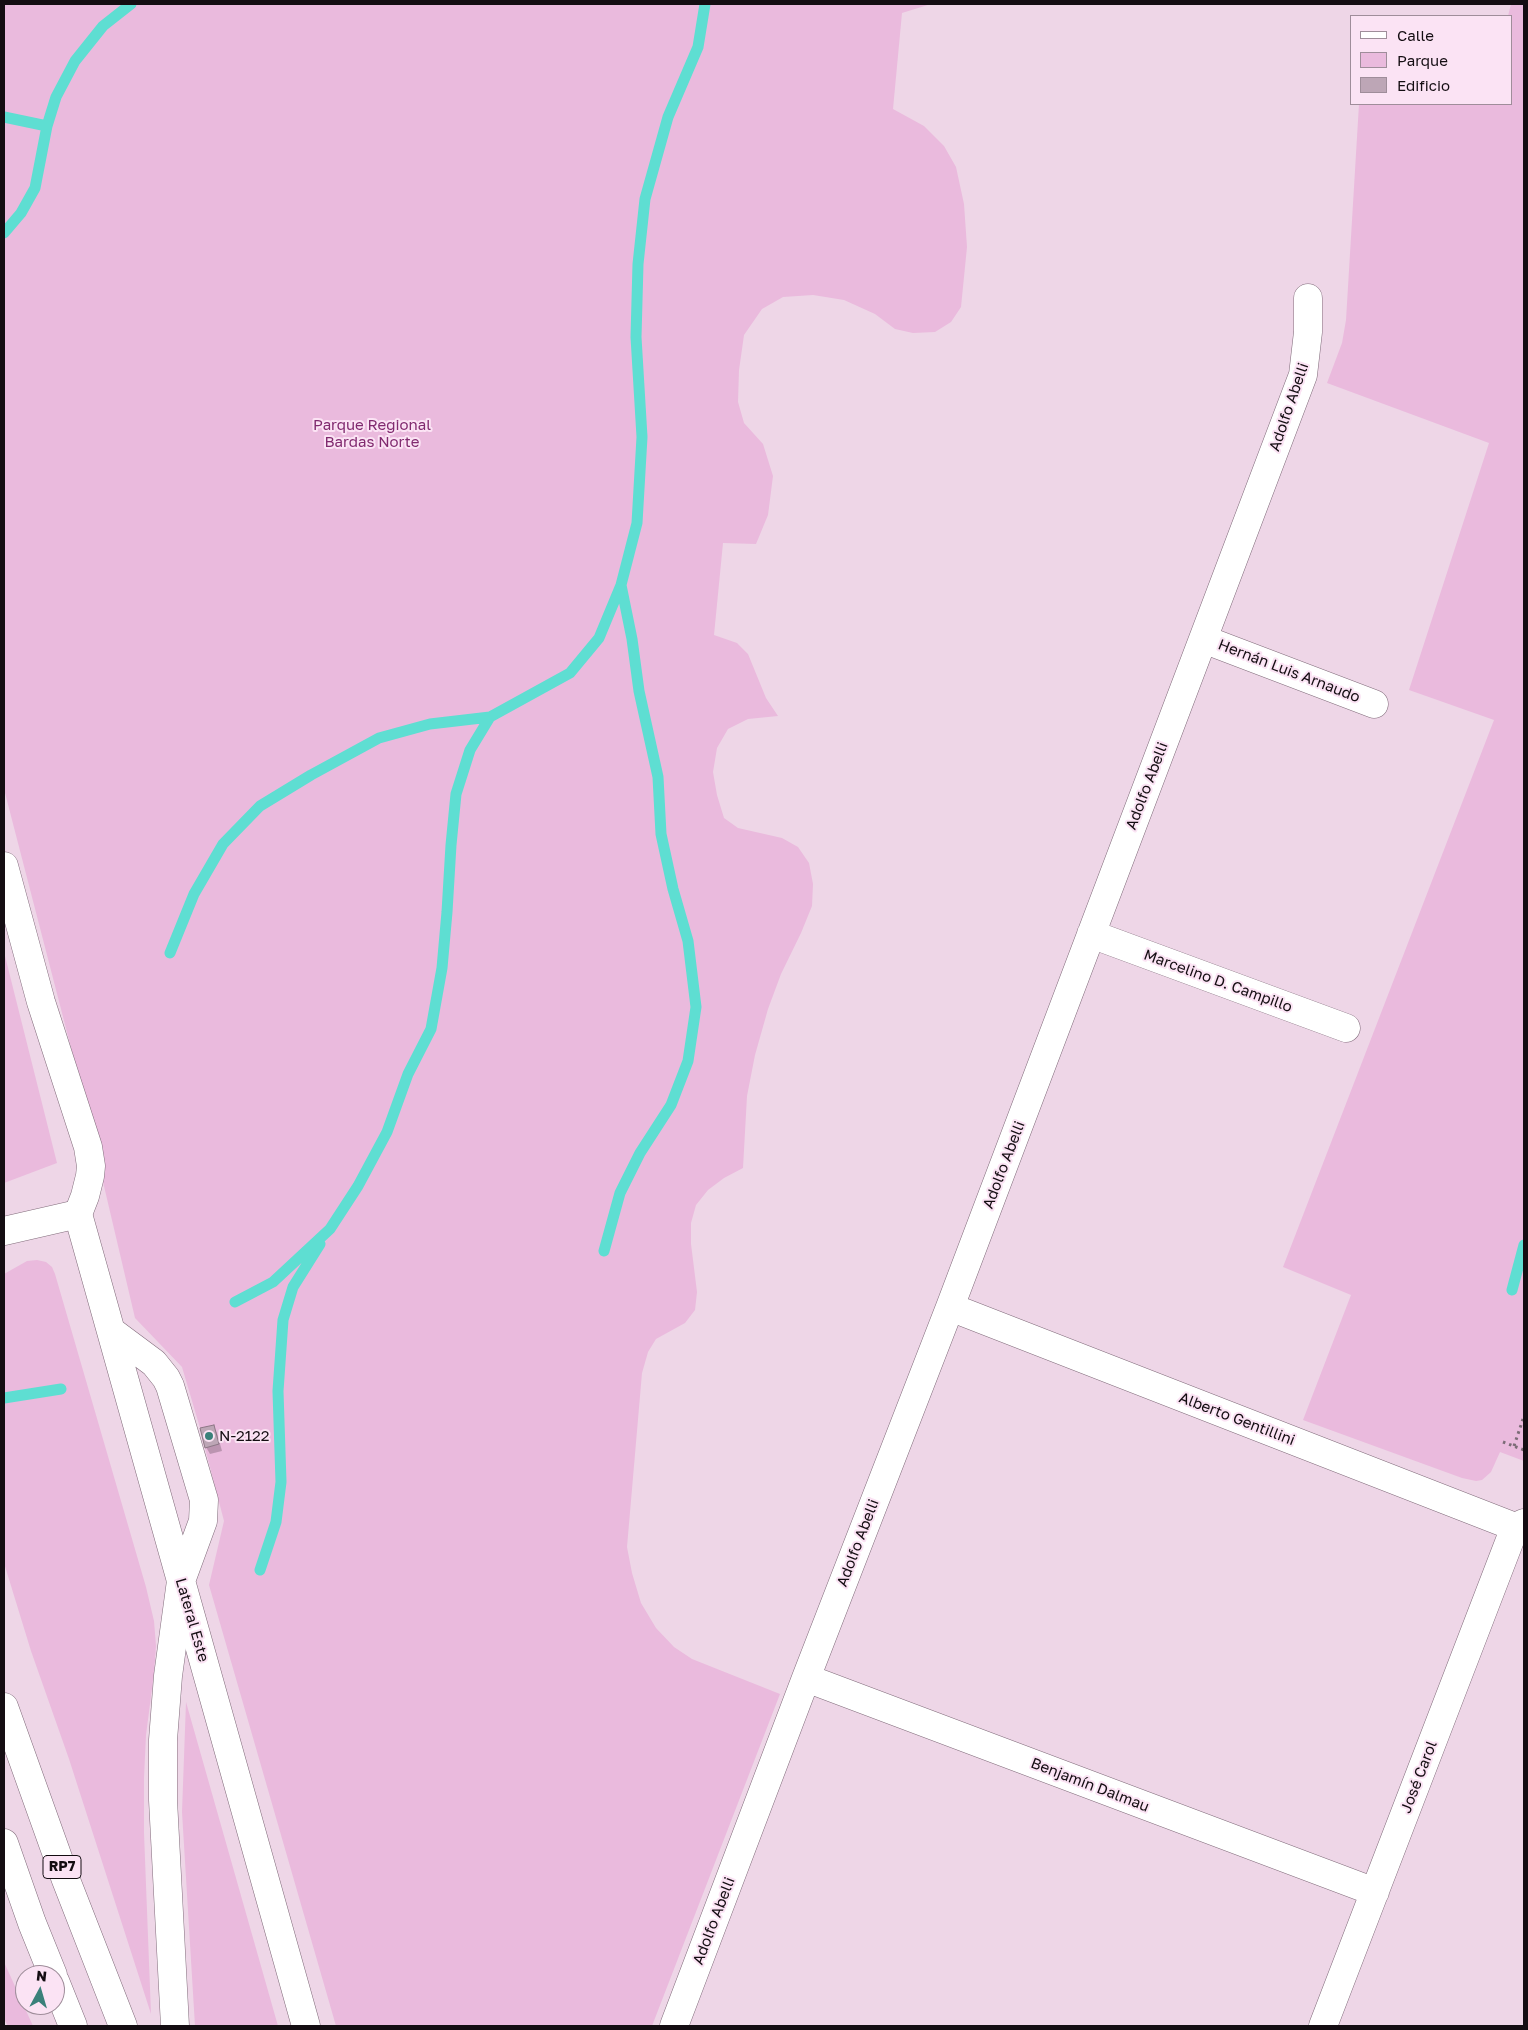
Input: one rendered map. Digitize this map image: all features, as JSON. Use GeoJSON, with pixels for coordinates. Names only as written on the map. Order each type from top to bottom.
{"type":"FeatureCollection","features":[{"type":"Feature","properties":{"kind":"main road","name":"Adolfo Abelli"},"geometry":{"type":"LineString","coordinates":[[674,2026],[950,1307],[1304,375],[1308,332],[1308,298]]}},
{"type":"Feature","properties":{"kind":"main road","name":"Hernán Luis Arnaudo"},"geometry":{"type":"LineString","coordinates":[[1204,639],[1374,704]]}},
{"type":"Feature","properties":{"kind":"main road"},"geometry":{"type":"LineString","coordinates":[[4,866],[41,1002],[88,1147],[90,1176],[86,1196],[78,1214],[4,1231]]}},
{"type":"Feature","properties":{"kind":"main road","name":"Marcelino D. Campillo"},"geometry":{"type":"LineString","coordinates":[[1091,934],[1346,1028]]}},
{"type":"Feature","properties":{"kind":"main road","name":"Lateral Este"},"geometry":{"type":"LineString","coordinates":[[78,1214],[306,2026]]}},
{"type":"Feature","properties":{"kind":"main road","name":"Alberto Gentillini"},"geometry":{"type":"LineString","coordinates":[[950,1307],[1520,1525]]}},
{"type":"Feature","properties":{"kind":"main road"},"geometry":{"type":"LineString","coordinates":[[110,1331],[154,1363],[166,1378],[204,1500],[203,1521],[181,1581],[168,1676],[163,1766],[168,1925],[175,2026]]}},
{"type":"Feature","properties":{"kind":"main road","name":"José Carol"},"geometry":{"type":"LineString","coordinates":[[1323,2026],[1520,1525]]}},
{"type":"Feature","properties":{"kind":"main road","name":"Benjamín Dalmau"},"geometry":{"type":"LineString","coordinates":[[806,1678],[1375,1892]]}},
{"type":"Feature","properties":{"kind":"main road","name":"RP7"},"geometry":{"type":"LineString","coordinates":[[4,1707],[66,1880],[123,2026]]}},
{"type":"Feature","properties":{"kind":"main road"},"geometry":{"type":"LineString","coordinates":[[4,1843],[49,1965]]}},
{"type":"Feature","properties":{"kind":"main road"},"geometry":{"type":"LineString","coordinates":[[65,2006],[73,2026]]}},
{"type":"Feature","properties":{"kind":"path"},"geometry":{"type":"LineString","coordinates":[[1514,1446],[1524,1416]]}},
{"type":"Feature","properties":{"kind":"path"},"geometry":{"type":"LineString","coordinates":[[1503,1442],[1524,1450]]}},
{"type":"Feature","properties":{"kind":"green space","name":"Parque Regional Bardas Norte"},"geometry":{"type":"Polygon","coordinates":[[[4,4],[931,4],[902,13],[893,109],[924,126],[944,146],[956,167],[964,204],[967,247],[961,307],[951,322],[935,332],[913,333],[895,329],[875,314],[844,300],[813,295],[783,297],[762,309],[744,335],[739,370],[738,402],[744,423],[763,444],[773,476],[768,515],[756,544],[723,543],[714,635],[737,643],[748,654],[766,698],[778,716],[748,719],[728,729],[717,748],[713,772],[724,818],[738,828],[782,838],[798,847],[809,863],[813,884],[812,906],[781,974],[768,1009],[755,1055],[747,1096],[743,1168],[724,1178],[708,1190],[696,1205],[691,1223],[691,1244],[697,1292],[695,1310],[685,1323],[656,1339],[648,1352],[642,1373],[627,1547],[641,1603],[656,1628],[674,1647],[692,1659],[780,1694],[652,2026],[336,2026],[209,1585],[224,1521],[205,1448],[219,1444],[214,1425],[200,1428],[182,1367],[135,1318],[76,1067],[4,789],[4,4]]]}},
{"type":"Feature","properties":{"kind":"green space"},"geometry":{"type":"Polygon","coordinates":[[[1511,4],[1524,4],[1524,1461],[1500,1452],[1491,1472],[1482,1480],[1476,1481],[1462,1478],[1303,1420],[1351,1295],[1283,1267],[1494,720],[1409,690],[1489,443],[1327,383],[1342,343],[1346,320],[1359,105],[1513,105],[1513,15],[1508,15],[1511,4]]]}},
{"type":"Feature","properties":{"kind":"green space"},"geometry":{"type":"Polygon","coordinates":[[[4,952],[57,1163],[4,1183],[4,952]]]}},
{"type":"Feature","properties":{"kind":"green space"},"geometry":{"type":"Polygon","coordinates":[[[37,1260],[46,1262],[52,1267],[55,1274],[146,1587],[154,1621],[156,1646],[146,1735],[144,1778],[144,1833],[151,2014],[69,1759],[31,1651],[4,1563],[4,1274],[27,1261],[37,1260]]]}},
{"type":"Feature","properties":{"kind":"green space"},"geometry":{"type":"Polygon","coordinates":[[[186,1702],[278,2026],[195,2026],[182,1812],[186,1702]]]}},
{"type":"Feature","properties":{"kind":"green space"},"geometry":{"type":"Polygon","coordinates":[[[4,1962],[15,1986],[15,2015],[28,2015],[33,2026],[8,2026],[4,2019],[4,1962]]]}},
{"type":"Feature","properties":{"kind":"building"},"geometry":{"type":"Polygon","coordinates":[[[214,1425],[219,1444],[205,1448],[200,1428],[214,1425]]]}},
{"type":"Feature","properties":{"kind":"waterway"},"geometry":{"type":"LineString","coordinates":[[4,233],[21,213],[35,188],[47,126],[56,97],[75,61],[103,26],[131,4]]}},
{"type":"Feature","properties":{"kind":"waterway"},"geometry":{"type":"LineString","coordinates":[[235,1302],[273,1282],[330,1229],[358,1186],[387,1132],[408,1074],[431,1029],[442,968],[456,794],[470,750],[490,717],[570,673],[599,638],[621,585],[637,523],[642,437],[636,337],[638,264],[645,199],[668,117],[698,47],[705,4]]}},
{"type":"Feature","properties":{"kind":"waterway"},"geometry":{"type":"LineString","coordinates":[[4,117],[47,126]]}},
{"type":"Feature","properties":{"kind":"waterway"},"geometry":{"type":"LineString","coordinates":[[604,1251],[620,1193],[640,1153],[671,1105],[688,1061],[696,1007],[688,941],[673,889],[661,834],[658,777],[639,691],[632,639],[621,585]]}},
{"type":"Feature","properties":{"kind":"waterway"},"geometry":{"type":"LineString","coordinates":[[170,953],[194,894],[223,844],[260,806],[311,775],[379,738],[430,724],[490,717]]}},
{"type":"Feature","properties":{"kind":"waterway"},"geometry":{"type":"LineString","coordinates":[[260,1570],[276,1522],[281,1482],[278,1391],[283,1320],[293,1287],[320,1244]]}},
{"type":"Feature","properties":{"kind":"waterway"},"geometry":{"type":"LineString","coordinates":[[1512,1290],[1524,1245]]}},
{"type":"Feature","properties":{"kind":"waterway"},"geometry":{"type":"LineString","coordinates":[[4,1398],[61,1389]]}},
{"type":"Feature","properties":{"kind":"place","name":"N-2122"},"geometry":{"type":"Point","coordinates":[209,1436]}}]}
